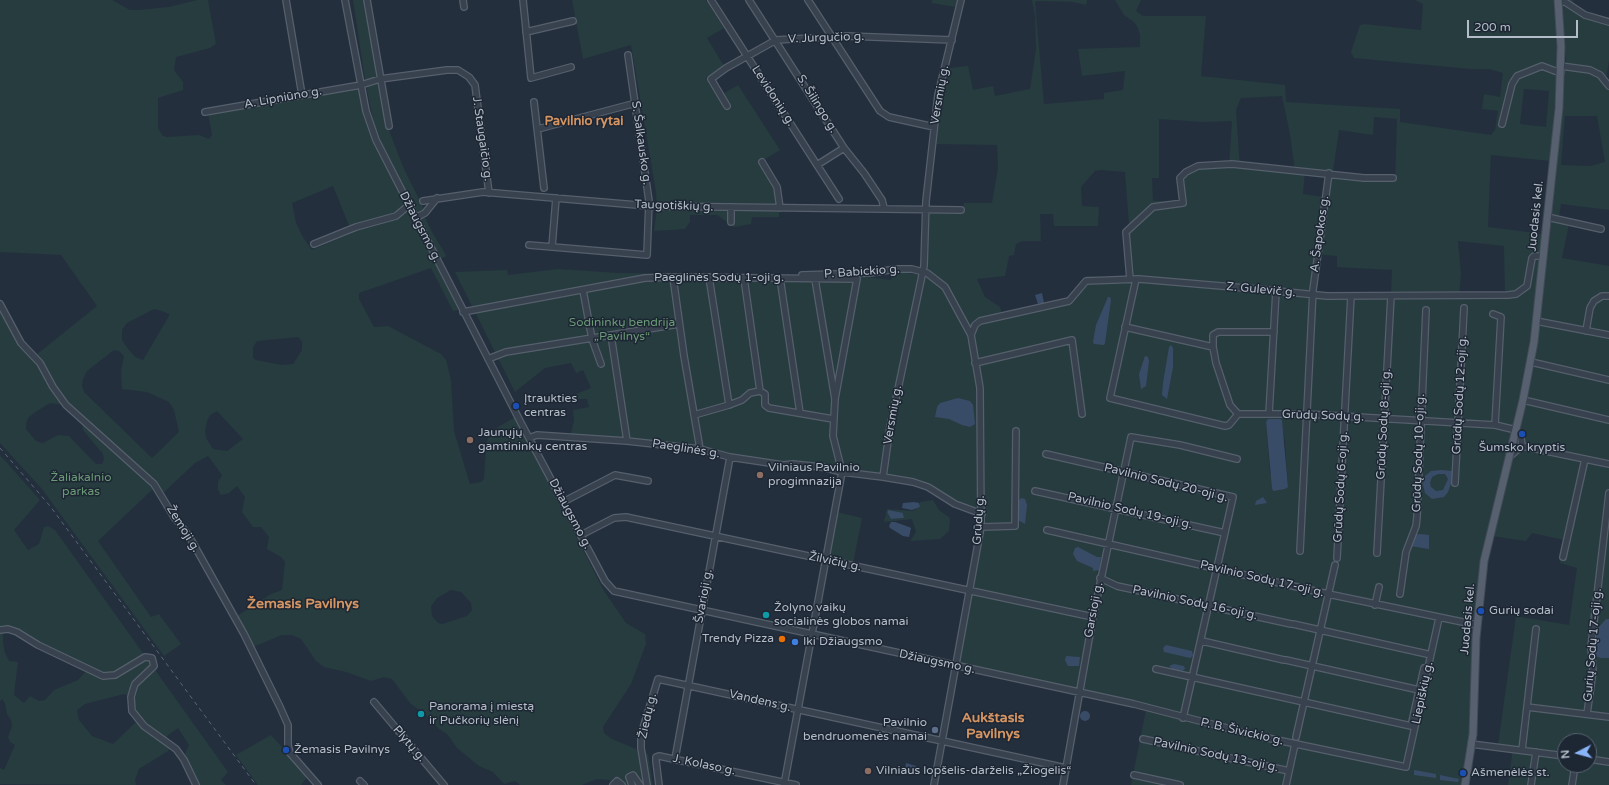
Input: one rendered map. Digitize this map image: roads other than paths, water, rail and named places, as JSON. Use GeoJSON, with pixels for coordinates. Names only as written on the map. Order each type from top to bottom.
{"type":"FeatureCollection","features":[{"type":"Feature","properties":{"kind":"main road","name":"Juodasis kel."},"geometry":{"type":"LineString","coordinates":[[1465,785],[1471,744],[1477,625],[1486,550],[1523,400],[1531,362],[1536,321],[1559,108],[1561,69],[1558,1]]}},
{"type":"Feature","properties":{"kind":"street"},"geometry":{"type":"LineString","coordinates":[[286,0],[302,95]]}},
{"type":"Feature","properties":{"kind":"street","name":"Džiaugsmo g."},"geometry":{"type":"LineString","coordinates":[[345,0],[370,127],[463,312],[562,502],[606,582],[614,591],[1079,692]]}},
{"type":"Feature","properties":{"kind":"street"},"geometry":{"type":"LineString","coordinates":[[367,0],[380,79],[390,126]]}},
{"type":"Feature","properties":{"kind":"street"},"geometry":{"type":"LineString","coordinates":[[463,0],[464,7]]}},
{"type":"Feature","properties":{"kind":"street"},"geometry":{"type":"LineString","coordinates":[[523,0],[532,78],[571,67]]}},
{"type":"Feature","properties":{"kind":"street","name":"Levidonių g."},"geometry":{"type":"LineString","coordinates":[[711,0],[839,199]]}},
{"type":"Feature","properties":{"kind":"street","name":"S. Šilingo g."},"geometry":{"type":"LineString","coordinates":[[749,0],[844,148],[868,178],[883,202],[884,208]]}},
{"type":"Feature","properties":{"kind":"street"},"geometry":{"type":"LineString","coordinates":[[808,0],[877,106],[884,114],[889,117],[934,127]]}},
{"type":"Feature","properties":{"kind":"street","name":"Versmių g."},"geometry":{"type":"LineString","coordinates":[[883,477],[891,419],[923,271],[926,209],[934,127],[940,87],[961,0]]}},
{"type":"Feature","properties":{"kind":"street"},"geometry":{"type":"LineString","coordinates":[[1558,1],[1565,2],[1585,15],[1609,22]]}},
{"type":"Feature","properties":{"kind":"street"},"geometry":{"type":"LineString","coordinates":[[526,32],[573,21]]}},
{"type":"Feature","properties":{"kind":"street","name":"V. Jurgučio g."},"geometry":{"type":"LineString","coordinates":[[727,106],[711,79],[747,56],[776,40],[833,37],[952,40]]}},
{"type":"Feature","properties":{"kind":"street","name":"S. Šalkausko g."},"geometry":{"type":"LineString","coordinates":[[552,247],[648,255],[649,206],[636,103],[628,55]]}},
{"type":"Feature","properties":{"kind":"street"},"geometry":{"type":"LineString","coordinates":[[1502,124],[1512,84],[1517,76],[1542,66],[1555,71],[1561,69],[1590,70],[1600,75],[1609,86]]}},
{"type":"Feature","properties":{"kind":"street","name":"A. Lipniūno g."},"geometry":{"type":"LineString","coordinates":[[205,112],[361,85],[380,79],[447,70],[458,70],[469,77],[475,85]]}},
{"type":"Feature","properties":{"kind":"street","name":"J. Staugaičio g."},"geometry":{"type":"LineString","coordinates":[[475,85],[490,193]]}},
{"type":"Feature","properties":{"kind":"street"},"geometry":{"type":"LineString","coordinates":[[534,102],[544,188]]}},
{"type":"Feature","properties":{"kind":"street"},"geometry":{"type":"LineString","coordinates":[[538,129],[636,103]]}},
{"type":"Feature","properties":{"kind":"street"},"geometry":{"type":"LineString","coordinates":[[817,165],[844,148]]}},
{"type":"Feature","properties":{"kind":"street"},"geometry":{"type":"LineString","coordinates":[[762,162],[778,187],[780,208]]}},
{"type":"Feature","properties":{"kind":"street"},"geometry":{"type":"LineString","coordinates":[[1274,332],[1218,332],[1213,335],[1213,347],[1216,363],[1230,405],[1238,414],[1229,425],[1225,426],[1110,398],[1125,327],[1133,279],[1126,232],[1153,207],[1183,203],[1180,178],[1194,168],[1208,164],[1232,164],[1329,173],[1364,178],[1393,178]]}},
{"type":"Feature","properties":{"kind":"street","name":"A. Šapokos g."},"geometry":{"type":"LineString","coordinates":[[1300,550],[1313,295],[1329,173]]}},
{"type":"Feature","properties":{"kind":"street","name":"Taugotiškių g."},"geometry":{"type":"LineString","coordinates":[[423,201],[468,193],[490,193],[649,206],[961,210]]}},
{"type":"Feature","properties":{"kind":"street"},"geometry":{"type":"LineString","coordinates":[[415,218],[425,213],[436,198]]}},
{"type":"Feature","properties":{"kind":"street"},"geometry":{"type":"LineString","coordinates":[[529,245],[552,247],[556,198]]}},
{"type":"Feature","properties":{"kind":"street"},"geometry":{"type":"LineString","coordinates":[[314,244],[356,227],[396,216],[409,205]]}},
{"type":"Feature","properties":{"kind":"street"},"geometry":{"type":"LineString","coordinates":[[731,207],[731,222]]}},
{"type":"Feature","properties":{"kind":"street"},"geometry":{"type":"LineString","coordinates":[[1548,218],[1601,229]]}},
{"type":"Feature","properties":{"kind":"street","name":"Z. Gulevič g."},"geometry":{"type":"LineString","coordinates":[[971,335],[975,325],[980,321],[1069,301],[1086,281],[1133,279],[1313,295],[1391,296],[1516,294],[1523,290],[1529,282],[1534,256],[1543,256]]}},
{"type":"Feature","properties":{"kind":"street","name":"P. Babickio g."},"geometry":{"type":"LineString","coordinates":[[802,275],[870,273],[896,269],[923,271]]}},
{"type":"Feature","properties":{"kind":"street","name":"Grūdų g."},"geometry":{"type":"LineString","coordinates":[[923,271],[945,287],[971,335],[980,404],[981,527],[934,785]]}},
{"type":"Feature","properties":{"kind":"street"},"geometry":{"type":"LineString","coordinates":[[673,277],[679,324],[700,449]]}},
{"type":"Feature","properties":{"kind":"street"},"geometry":{"type":"LineString","coordinates":[[709,277],[728,405]]}},
{"type":"Feature","properties":{"kind":"street","name":"Paeglinės Sodų 1-oji g."},"geometry":{"type":"LineString","coordinates":[[463,312],[645,278],[709,277],[857,279],[835,399]]}},
{"type":"Feature","properties":{"kind":"street"},"geometry":{"type":"LineString","coordinates":[[744,278],[760,391]]}},
{"type":"Feature","properties":{"kind":"street"},"geometry":{"type":"LineString","coordinates":[[780,278],[800,413]]}},
{"type":"Feature","properties":{"kind":"street"},"geometry":{"type":"LineString","coordinates":[[784,784],[842,472],[834,441],[833,419],[835,399],[815,279]]}},
{"type":"Feature","properties":{"kind":"street"},"geometry":{"type":"LineString","coordinates":[[583,290],[592,339],[601,364]]}},
{"type":"Feature","properties":{"kind":"street"},"geometry":{"type":"LineString","coordinates":[[1269,414],[1276,291]]}},
{"type":"Feature","properties":{"kind":"street","name":"Grūdų Sodų 6-oji g."},"geometry":{"type":"LineString","coordinates":[[1337,558],[1351,296]]}},
{"type":"Feature","properties":{"kind":"street","name":"Grūdų Sodų 8-oji g."},"geometry":{"type":"LineString","coordinates":[[1377,553],[1391,296]]}},
{"type":"Feature","properties":{"kind":"street"},"geometry":{"type":"LineString","coordinates":[[1586,330],[1590,308],[1594,301],[1602,296],[1609,296]]}},
{"type":"Feature","properties":{"kind":"street","name":"Žemoji g."},"geometry":{"type":"LineString","coordinates":[[0,304],[21,343],[40,363],[53,388],[66,406],[151,481],[162,495],[174,517],[189,536],[244,634],[288,725],[288,745],[290,753],[318,785]]}},
{"type":"Feature","properties":{"kind":"street","name":"Grūdų Sodų 12-oji g."},"geometry":{"type":"LineString","coordinates":[[1455,483],[1464,308]]}},
{"type":"Feature","properties":{"kind":"street","name":"Grūdų Sodų 10-oji g."},"geometry":{"type":"LineString","coordinates":[[1400,594],[1406,552],[1416,522],[1426,310]]}},
{"type":"Feature","properties":{"kind":"street"},"geometry":{"type":"LineString","coordinates":[[1493,314],[1500,316],[1495,425]]}},
{"type":"Feature","properties":{"kind":"street"},"geometry":{"type":"LineString","coordinates":[[1536,321],[1609,335]]}},
{"type":"Feature","properties":{"kind":"street"},"geometry":{"type":"LineString","coordinates":[[488,359],[506,352],[679,324]]}},
{"type":"Feature","properties":{"kind":"street"},"geometry":{"type":"LineString","coordinates":[[1125,327],[1213,347]]}},
{"type":"Feature","properties":{"kind":"street"},"geometry":{"type":"LineString","coordinates":[[611,335],[627,441]]}},
{"type":"Feature","properties":{"kind":"street"},"geometry":{"type":"LineString","coordinates":[[975,363],[1072,340],[1082,414]]}},
{"type":"Feature","properties":{"kind":"street"},"geometry":{"type":"LineString","coordinates":[[1531,362],[1609,380]]}},
{"type":"Feature","properties":{"kind":"street"},"geometry":{"type":"LineString","coordinates":[[694,415],[742,400],[750,393],[760,391],[765,394],[766,407],[833,419]]}},
{"type":"Feature","properties":{"kind":"street"},"geometry":{"type":"LineString","coordinates":[[1523,400],[1609,420]]}},
{"type":"Feature","properties":{"kind":"street","name":"Grūdų Sodų g."},"geometry":{"type":"LineString","coordinates":[[1238,414],[1306,414],[1420,420],[1495,425],[1516,432]]}},
{"type":"Feature","properties":{"kind":"street"},"geometry":{"type":"LineString","coordinates":[[981,527],[1015,526],[1016,431]]}},
{"type":"Feature","properties":{"kind":"street"},"geometry":{"type":"LineString","coordinates":[[1516,432],[1521,438],[1522,446]]}},
{"type":"Feature","properties":{"kind":"street","name":"Paeglinės g."},"geometry":{"type":"LineString","coordinates":[[529,438],[537,435],[627,441],[700,449],[730,457],[783,465],[793,464],[822,467],[842,472]]}},
{"type":"Feature","properties":{"kind":"street","name":"Garsioji g."},"geometry":{"type":"LineString","coordinates":[[1063,785],[1092,617],[1131,437],[1180,445],[1237,459]]}},
{"type":"Feature","properties":{"kind":"street"},"geometry":{"type":"LineString","coordinates":[[1509,457],[1522,446]]}},
{"type":"Feature","properties":{"kind":"street"},"geometry":{"type":"LineString","coordinates":[[1522,446],[1609,464]]}},
{"type":"Feature","properties":{"kind":"street","name":"Pavilnio Sodų 20-oji g."},"geometry":{"type":"LineString","coordinates":[[1046,454],[1233,498],[1202,641],[1183,718]]}},
{"type":"Feature","properties":{"kind":"street","name":"Švarioji g."},"geometry":{"type":"LineString","coordinates":[[675,759],[730,457]]}},
{"type":"Feature","properties":{"kind":"street"},"geometry":{"type":"LineString","coordinates":[[1563,557],[1585,459]]}},
{"type":"Feature","properties":{"kind":"street"},"geometry":{"type":"LineString","coordinates":[[842,472],[913,482],[928,487],[955,504],[982,514]]}},
{"type":"Feature","properties":{"kind":"street"},"geometry":{"type":"LineString","coordinates":[[562,502],[615,475],[648,481]]}},
{"type":"Feature","properties":{"kind":"street","name":"Pavilnio Sodų 19-oji g."},"geometry":{"type":"LineString","coordinates":[[1035,491],[1225,533]]}},
{"type":"Feature","properties":{"kind":"street","name":"Gurių Sodų 17-oji g."},"geometry":{"type":"LineString","coordinates":[[1527,707],[1587,714],[1593,671],[1591,647],[1609,493]]}},
{"type":"Feature","properties":{"kind":"street","name":"Žilvičių g."},"geometry":{"type":"LineString","coordinates":[[580,535],[614,518],[621,517],[1092,617]]}},
{"type":"Feature","properties":{"kind":"street","name":"Pavilnio Sodų 17-oji g."},"geometry":{"type":"LineString","coordinates":[[1048,530],[1375,605],[1477,625]]}},
{"type":"Feature","properties":{"kind":"street"},"geometry":{"type":"LineString","coordinates":[[1286,785],[1334,565]]}},
{"type":"Feature","properties":{"kind":"street","name":"Pavilnio Sodų 16-oji g."},"geometry":{"type":"LineString","coordinates":[[1100,578],[1117,586],[1210,605],[1427,654]]}},
{"type":"Feature","properties":{"kind":"street"},"geometry":{"type":"LineString","coordinates":[[1375,605],[1379,587]]}},
{"type":"Feature","properties":{"kind":"street"},"geometry":{"type":"LineString","coordinates":[[1156,669],[1411,726],[1427,654],[1437,618]]}},
{"type":"Feature","properties":{"kind":"street","name":"Liepiškių g."},"geometry":{"type":"LineString","coordinates":[[1406,767],[1437,618]]}},
{"type":"Feature","properties":{"kind":"street"},"geometry":{"type":"LineString","coordinates":[[0,630],[8,629],[17,632],[38,645],[96,674],[108,676],[122,671],[145,657],[152,658],[154,666],[135,684],[132,690],[132,711],[144,726],[176,749],[196,785]]}},
{"type":"Feature","properties":{"kind":"street"},"geometry":{"type":"LineString","coordinates":[[1522,750],[1536,629]]}},
{"type":"Feature","properties":{"kind":"street"},"geometry":{"type":"LineString","coordinates":[[1202,641],[1419,690]]}},
{"type":"Feature","properties":{"kind":"street","name":"Žiedų g."},"geometry":{"type":"LineString","coordinates":[[647,785],[641,748],[641,735],[657,680],[665,680]]}},
{"type":"Feature","properties":{"kind":"street","name":"Vandens g."},"geometry":{"type":"LineString","coordinates":[[665,680],[1066,768]]}},
{"type":"Feature","properties":{"kind":"street","name":"P. B. Šivickio g."},"geometry":{"type":"LineString","coordinates":[[1079,692],[1134,704],[1183,718],[1295,740],[1406,767]]}},
{"type":"Feature","properties":{"kind":"street","name":"Plytų g."},"geometry":{"type":"LineString","coordinates":[[374,702],[444,785]]}},
{"type":"Feature","properties":{"kind":"street"},"geometry":{"type":"LineString","coordinates":[[1587,714],[1609,717]]}},
{"type":"Feature","properties":{"kind":"street","name":"Pavilnio Sodų 13-oji g."},"geometry":{"type":"LineString","coordinates":[[1144,739],[1289,771]]}},
{"type":"Feature","properties":{"kind":"street"},"geometry":{"type":"LineString","coordinates":[[1471,744],[1557,755]]}},
{"type":"Feature","properties":{"kind":"street"},"geometry":{"type":"LineString","coordinates":[[1531,785],[1536,752]]}},
{"type":"Feature","properties":{"kind":"street","name":"J. Kolaso g."},"geometry":{"type":"LineString","coordinates":[[659,785],[656,761],[656,757],[659,756],[784,784],[796,785]]}},
{"type":"Feature","properties":{"kind":"street"},"geometry":{"type":"LineString","coordinates":[[1597,760],[1609,762]]}},
{"type":"Feature","properties":{"kind":"street"},"geometry":{"type":"LineString","coordinates":[[1572,785],[1574,773]]}},
{"type":"Feature","properties":{"kind":"street"},"geometry":{"type":"LineString","coordinates":[[632,785],[629,777],[633,775],[640,785]]}},
{"type":"Feature","properties":{"kind":"street"},"geometry":{"type":"LineString","coordinates":[[1134,775],[1180,785]]}},
{"type":"Feature","properties":{"kind":"street"},"geometry":{"type":"LineString","coordinates":[[613,785],[617,781],[622,785]]}},
{"type":"Feature","properties":{"kind":"water"},"geometry":{"type":"Polygon","coordinates":[[[1042,293],[1044,303],[1038,304],[1035,295],[1042,293]]]}},
{"type":"Feature","properties":{"kind":"water"},"geometry":{"type":"Polygon","coordinates":[[[1108,297],[1110,297],[1111,300],[1105,343],[1104,345],[1094,344],[1093,342],[1096,325],[1108,297]]]}},
{"type":"Feature","properties":{"kind":"water"},"geometry":{"type":"Polygon","coordinates":[[[1171,345],[1173,348],[1173,367],[1167,399],[1162,395],[1169,347],[1171,345]]]}},
{"type":"Feature","properties":{"kind":"water"},"geometry":{"type":"Polygon","coordinates":[[[1145,356],[1148,357],[1149,361],[1146,386],[1141,389],[1139,374],[1145,356]]]}},
{"type":"Feature","properties":{"kind":"water"},"geometry":{"type":"Polygon","coordinates":[[[958,398],[970,401],[973,405],[975,424],[970,427],[949,419],[935,417],[937,407],[940,403],[958,398]]]}},
{"type":"Feature","properties":{"kind":"water"},"geometry":{"type":"Polygon","coordinates":[[[1268,419],[1282,420],[1288,487],[1273,491],[1266,422],[1268,419]]]}},
{"type":"Feature","properties":{"kind":"water"},"geometry":{"type":"Polygon","coordinates":[[[1431,471],[1453,471],[1454,475],[1448,492],[1444,497],[1432,499],[1425,493],[1423,485],[1424,477],[1431,471]],[[1438,474],[1432,477],[1430,483],[1431,487],[1436,491],[1443,490],[1448,479],[1445,474],[1438,474]]]}},
{"type":"Feature","properties":{"kind":"water"},"geometry":{"type":"Polygon","coordinates":[[[1263,497],[1267,503],[1255,505],[1256,501],[1263,497]]]}},
{"type":"Feature","properties":{"kind":"water"},"geometry":{"type":"Polygon","coordinates":[[[1021,498],[1025,499],[1027,505],[1025,524],[1018,520],[1018,502],[1021,498]]]}},
{"type":"Feature","properties":{"kind":"water"},"geometry":{"type":"Polygon","coordinates":[[[903,503],[919,503],[920,507],[912,510],[902,508],[903,503]]]}},
{"type":"Feature","properties":{"kind":"water"},"geometry":{"type":"Polygon","coordinates":[[[889,510],[903,513],[904,518],[891,519],[887,512],[889,510]]]}},
{"type":"Feature","properties":{"kind":"water"},"geometry":{"type":"Polygon","coordinates":[[[891,522],[911,528],[909,537],[903,536],[890,528],[889,526],[891,522]]]}},
{"type":"Feature","properties":{"kind":"water"},"geometry":{"type":"Polygon","coordinates":[[[1415,535],[1429,535],[1429,549],[1410,546],[1415,535]]]}},
{"type":"Feature","properties":{"kind":"water"},"geometry":{"type":"Polygon","coordinates":[[[1078,547],[1097,557],[1101,557],[1099,570],[1093,571],[1093,568],[1077,561],[1073,554],[1075,548],[1078,547]]]}},
{"type":"Feature","properties":{"kind":"water"},"geometry":{"type":"Polygon","coordinates":[[[1606,619],[1609,619],[1609,658],[1601,658],[1595,656],[1594,651],[1598,628],[1606,619]]]}},
{"type":"Feature","properties":{"kind":"water"},"geometry":{"type":"Polygon","coordinates":[[[1166,645],[1192,651],[1193,656],[1190,658],[1164,652],[1163,648],[1166,645]]]}},
{"type":"Feature","properties":{"kind":"water"},"geometry":{"type":"Polygon","coordinates":[[[1066,656],[1080,657],[1079,666],[1068,666],[1065,660],[1066,656]]]}},
{"type":"Feature","properties":{"kind":"water"},"geometry":{"type":"Polygon","coordinates":[[[1174,664],[1184,666],[1185,669],[1182,671],[1172,669],[1169,666],[1174,664]]]}},
{"type":"Feature","properties":{"kind":"water"},"geometry":{"type":"Polygon","coordinates":[[[1083,711],[1087,711],[1089,712],[1089,720],[1083,721],[1080,718],[1080,714],[1083,711]]]}},
{"type":"Feature","properties":{"kind":"water"},"geometry":{"type":"Polygon","coordinates":[[[906,763],[916,766],[914,773],[905,770],[906,763]]]}},
{"type":"Feature","properties":{"kind":"water"},"geometry":{"type":"Polygon","coordinates":[[[1414,770],[1436,774],[1436,778],[1414,775],[1414,770]]]}},
{"type":"Feature","properties":{"kind":"water"},"geometry":{"type":"Polygon","coordinates":[[[1440,775],[1459,779],[1458,782],[1440,780],[1440,775]]]}},
{"type":"Feature","properties":{"kind":"railway"},"geometry":{"type":"LineString","coordinates":[[0,448],[50,506],[256,785]]}},
{"type":"Feature","properties":{"kind":"place","name":"Įtraukties centras"},"geometry":{"type":"Point","coordinates":[516,406]}},
{"type":"Feature","properties":{"kind":"place","name":"Šumsko kryptis"},"geometry":{"type":"Point","coordinates":[1522,434]}},
{"type":"Feature","properties":{"kind":"place","name":"Jaunųjų gamtininkų centras"},"geometry":{"type":"Point","coordinates":[470,440]}},
{"type":"Feature","properties":{"kind":"place","name":"Vilniaus Pavilnio progimnazija"},"geometry":{"type":"Point","coordinates":[760,475]}},
{"type":"Feature","properties":{"kind":"place","name":"Gurių sodai"},"geometry":{"type":"Point","coordinates":[1481,611]}},
{"type":"Feature","properties":{"kind":"place","name":"Žolyno vaikų socialinės globos namai"},"geometry":{"type":"Point","coordinates":[766,615]}},
{"type":"Feature","properties":{"kind":"place","name":"Trendy Pizza"},"geometry":{"type":"Point","coordinates":[782,639]}},
{"type":"Feature","properties":{"kind":"place","name":"Iki Džiaugsmo"},"geometry":{"type":"Point","coordinates":[795,642]}},
{"type":"Feature","properties":{"kind":"place","name":"Panorama į miestą ir Pučkorių slėnį"},"geometry":{"type":"Point","coordinates":[421,714]}},
{"type":"Feature","properties":{"kind":"place","name":"Pavilnio bendruomenės namai"},"geometry":{"type":"Point","coordinates":[935,730]}},
{"type":"Feature","properties":{"kind":"place","name":"Žemasis Pavilnys"},"geometry":{"type":"Point","coordinates":[286,750]}},
{"type":"Feature","properties":{"kind":"place","name":"Vilniaus lopšelis-darželis „Žiogelis“"},"geometry":{"type":"Point","coordinates":[868,771]}},
{"type":"Feature","properties":{"kind":"place","name":"Ašmenėlės st."},"geometry":{"type":"Point","coordinates":[1463,773]}},
{"type":"Feature","properties":{"kind":"district","name":"Pavilnio rytai"},"geometry":{"type":"Point","coordinates":[584,122]}},
{"type":"Feature","properties":{"kind":"district","name":"Žemasis Pavilnys"},"geometry":{"type":"Point","coordinates":[303,604]}},
{"type":"Feature","properties":{"kind":"district","name":"Aukštasis Pavilnys"},"geometry":{"type":"Point","coordinates":[993,726]}},
{"type":"Feature","properties":{"kind":"park label","name":"Sodininkų bendrija „Pavilnys“"},"geometry":{"type":"Point","coordinates":[622,330]}},
{"type":"Feature","properties":{"kind":"park label","name":"Žaliakalnio parkas"},"geometry":{"type":"Point","coordinates":[81,485]}}]}
